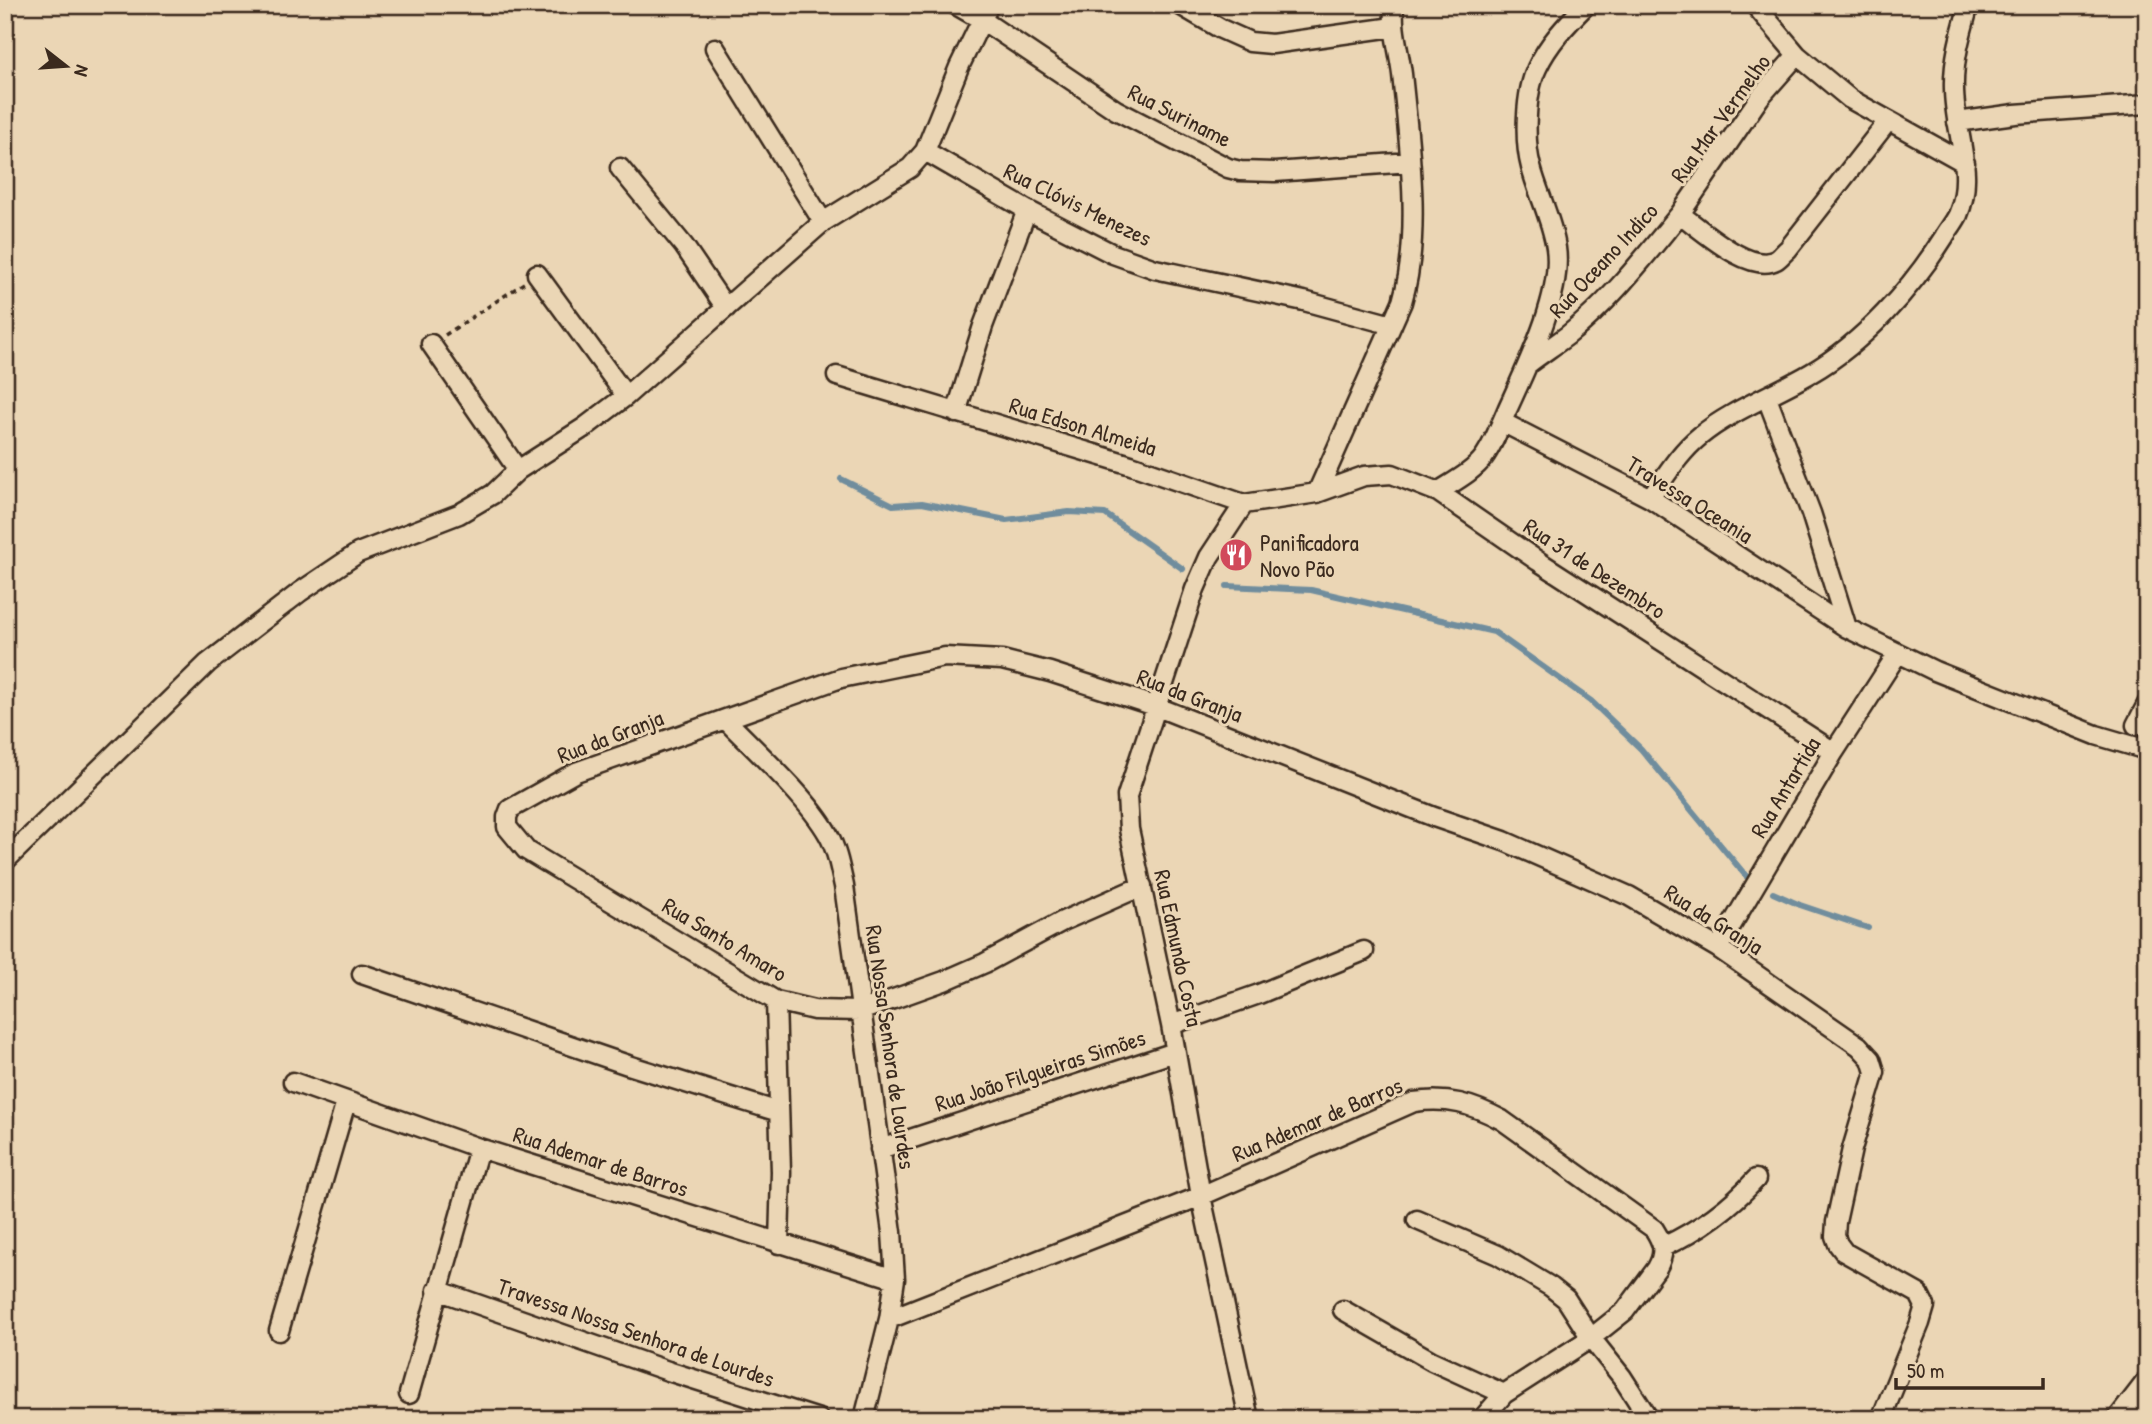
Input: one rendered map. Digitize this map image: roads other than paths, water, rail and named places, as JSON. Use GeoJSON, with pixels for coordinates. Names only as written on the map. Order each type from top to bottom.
{"type":"FeatureCollection","features":[{"type":"Feature","properties":{"kind":"street","name":"Rua Suriname"},"geometry":{"type":"LineString","coordinates":[[956,5],[986,13],[1115,110],[1228,168],[1275,172],[1410,162]]}},
{"type":"Feature","properties":{"kind":"street"},"geometry":{"type":"LineString","coordinates":[[1180,5],[1221,30],[1250,42],[1272,44],[1393,27]]}},
{"type":"Feature","properties":{"kind":"street"},"geometry":{"type":"LineString","coordinates":[[1317,493],[1392,325],[1407,285],[1412,238],[1410,162],[1400,60],[1393,27],[1394,5]]}},
{"type":"Feature","properties":{"kind":"street"},"geometry":{"type":"LineString","coordinates":[[1438,492],[1482,460],[1492,444],[1528,364],[1551,298],[1556,251],[1530,164],[1527,121],[1530,94],[1535,71],[1543,56],[1563,29],[1586,5]]}},
{"type":"Feature","properties":{"kind":"street","name":"Rua Mar Vermelho"},"geometry":{"type":"LineString","coordinates":[[1755,5],[1797,55],[1850,99],[1965,163]]}},
{"type":"Feature","properties":{"kind":"street"},"geometry":{"type":"LineString","coordinates":[[1650,498],[1697,438],[1715,424],[1767,398],[1829,362],[1853,344],[1922,268],[1958,215],[1963,194],[1965,163],[1957,122],[1955,68],[1959,39],[1969,5]]}},
{"type":"Feature","properties":{"kind":"street"},"geometry":{"type":"LineString","coordinates":[[5,862],[208,663],[300,592],[358,553],[460,514],[492,494],[518,470],[585,427],[626,396],[823,222],[910,168],[925,151],[959,67],[986,13]]}},
{"type":"Feature","properties":{"kind":"street"},"geometry":{"type":"LineString","coordinates":[[715,48],[823,222]]}},
{"type":"Feature","properties":{"kind":"street","name":"Rua Mar Vermelho"},"geometry":{"type":"LineString","coordinates":[[1797,55],[1760,97],[1680,214],[1736,254],[1752,262],[1776,260],[1788,249],[1888,121]]}},
{"type":"Feature","properties":{"kind":"street"},"geometry":{"type":"LineString","coordinates":[[1957,122],[2015,114],[2147,104]]}},
{"type":"Feature","properties":{"kind":"street","name":"Rua Clóvis Menezes"},"geometry":{"type":"LineString","coordinates":[[925,151],[1027,210],[1113,254],[1155,269],[1304,301],[1392,325]]}},
{"type":"Feature","properties":{"kind":"street"},"geometry":{"type":"LineString","coordinates":[[620,168],[684,246],[726,308]]}},
{"type":"Feature","properties":{"kind":"street"},"geometry":{"type":"LineString","coordinates":[[956,413],[983,326],[1027,210]]}},
{"type":"Feature","properties":{"kind":"street","name":"Rua Oceano Indico"},"geometry":{"type":"LineString","coordinates":[[1528,364],[1568,335],[1619,286],[1680,214]]}},
{"type":"Feature","properties":{"kind":"street"},"geometry":{"type":"LineString","coordinates":[[537,274],[626,396]]}},
{"type":"Feature","properties":{"kind":"street"},"geometry":{"type":"LineString","coordinates":[[432,344],[518,470]]}},
{"type":"Feature","properties":{"kind":"street","name":"Rua Edson Almeida"},"geometry":{"type":"LineString","coordinates":[[837,376],[1131,465],[1244,504],[1317,493]]}},
{"type":"Feature","properties":{"kind":"street"},"geometry":{"type":"LineString","coordinates":[[1767,398],[1811,513],[1847,628],[1936,671],[2096,735],[2147,750]]}},
{"type":"Feature","properties":{"kind":"street","name":"Travessa Oceania"},"geometry":{"type":"LineString","coordinates":[[1502,422],[1650,498],[1847,628]]}},
{"type":"Feature","properties":{"kind":"street","name":"Rua 31 de Dezembro"},"geometry":{"type":"LineString","coordinates":[[1317,493],[1364,476],[1392,474],[1438,492],[1549,568],[1834,752]]}},
{"type":"Feature","properties":{"kind":"street","name":"Rua Edmundo Costa"},"geometry":{"type":"LineString","coordinates":[[1244,504],[1205,564],[1155,706],[1127,796],[1132,851],[1142,886],[1171,1025],[1200,1196],[1249,1419]]}},
{"type":"Feature","properties":{"kind":"street","name":"Rua Antartida"},"geometry":{"type":"LineString","coordinates":[[1718,948],[1834,752],[1898,653]]}},
{"type":"Feature","properties":{"kind":"street","name":"Rua da Granja"},"geometry":{"type":"LineString","coordinates":[[526,850],[507,827],[510,809],[576,772],[841,678],[945,657],[1002,660],[1050,672],[1155,706],[1434,817],[1504,841],[1629,896],[1718,948],[1859,1046],[1871,1059],[1875,1072],[1853,1149],[1835,1236],[1844,1252],[1919,1294],[1925,1306],[1881,1419]]}},
{"type":"Feature","properties":{"kind":"street"},"geometry":{"type":"LineString","coordinates":[[2136,725],[2147,704]]}},
{"type":"Feature","properties":{"kind":"street","name":"Rua Nossa Senhora de Lourdes"},"geometry":{"type":"LineString","coordinates":[[726,720],[807,805],[827,834],[838,858],[844,886],[892,1232],[895,1279],[889,1319],[864,1419]]}},
{"type":"Feature","properties":{"kind":"street","name":"Rua Santo Amaro"},"geometry":{"type":"LineString","coordinates":[[526,850],[776,1001],[814,1010],[860,1011],[985,963],[1063,921],[1142,886]]}},
{"type":"Feature","properties":{"kind":"street"},"geometry":{"type":"LineString","coordinates":[[1171,1025],[1259,995],[1364,951]]}},
{"type":"Feature","properties":{"kind":"street"},"geometry":{"type":"LineString","coordinates":[[362,974],[628,1065],[779,1112]]}},
{"type":"Feature","properties":{"kind":"street"},"geometry":{"type":"LineString","coordinates":[[776,1001],[781,1172],[779,1244]]}},
{"type":"Feature","properties":{"kind":"street","name":"Rua João Filgueiras Simões"},"geometry":{"type":"LineString","coordinates":[[880,1149],[1175,1052]]}},
{"type":"Feature","properties":{"kind":"street","name":"Rua Ademar de Barros"},"geometry":{"type":"LineString","coordinates":[[293,1082],[479,1147],[895,1279]]}},
{"type":"Feature","properties":{"kind":"street","name":"Rua Ademar de Barros"},"geometry":{"type":"LineString","coordinates":[[889,1319],[1200,1196],[1414,1102],[1445,1100],[1476,1106],[1502,1120],[1654,1228],[1663,1247]]}},
{"type":"Feature","properties":{"kind":"street"},"geometry":{"type":"LineString","coordinates":[[279,1331],[346,1102]]}},
{"type":"Feature","properties":{"kind":"street"},"geometry":{"type":"LineString","coordinates":[[408,1394],[479,1147]]}},
{"type":"Feature","properties":{"kind":"street"},"geometry":{"type":"LineString","coordinates":[[1482,1419],[1504,1394],[1591,1338],[1625,1311],[1657,1268],[1663,1247],[1685,1237],[1735,1202],[1756,1179]]}},
{"type":"Feature","properties":{"kind":"street"},"geometry":{"type":"LineString","coordinates":[[1417,1220],[1497,1255],[1566,1299],[1649,1419]]}},
{"type":"Feature","properties":{"kind":"street","name":"Travessa Nossa Senhora de Lourdes"},"geometry":{"type":"LineString","coordinates":[[438,1290],[668,1371],[819,1419]]}},
{"type":"Feature","properties":{"kind":"street"},"geometry":{"type":"LineString","coordinates":[[1343,1310],[1433,1361],[1504,1394]]}},
{"type":"Feature","properties":{"kind":"street"},"geometry":{"type":"LineString","coordinates":[[2120,1419],[2147,1384]]}},
{"type":"Feature","properties":{"kind":"waterway"},"geometry":{"type":"LineString","coordinates":[[841,479],[893,505],[922,503],[1006,520],[1069,512],[1105,514],[1183,569]]}},
{"type":"Feature","properties":{"kind":"waterway"},"geometry":{"type":"LineString","coordinates":[[1227,586],[1311,590],[1494,632],[1591,701],[1641,749],[1746,876]]}},
{"type":"Feature","properties":{"kind":"waterway"},"geometry":{"type":"LineString","coordinates":[[1773,893],[1868,928]]}},
{"type":"Feature","properties":{"kind":"place","name":"Panificadora Novo Pão"},"geometry":{"type":"Point","coordinates":[1236,555]}}]}
